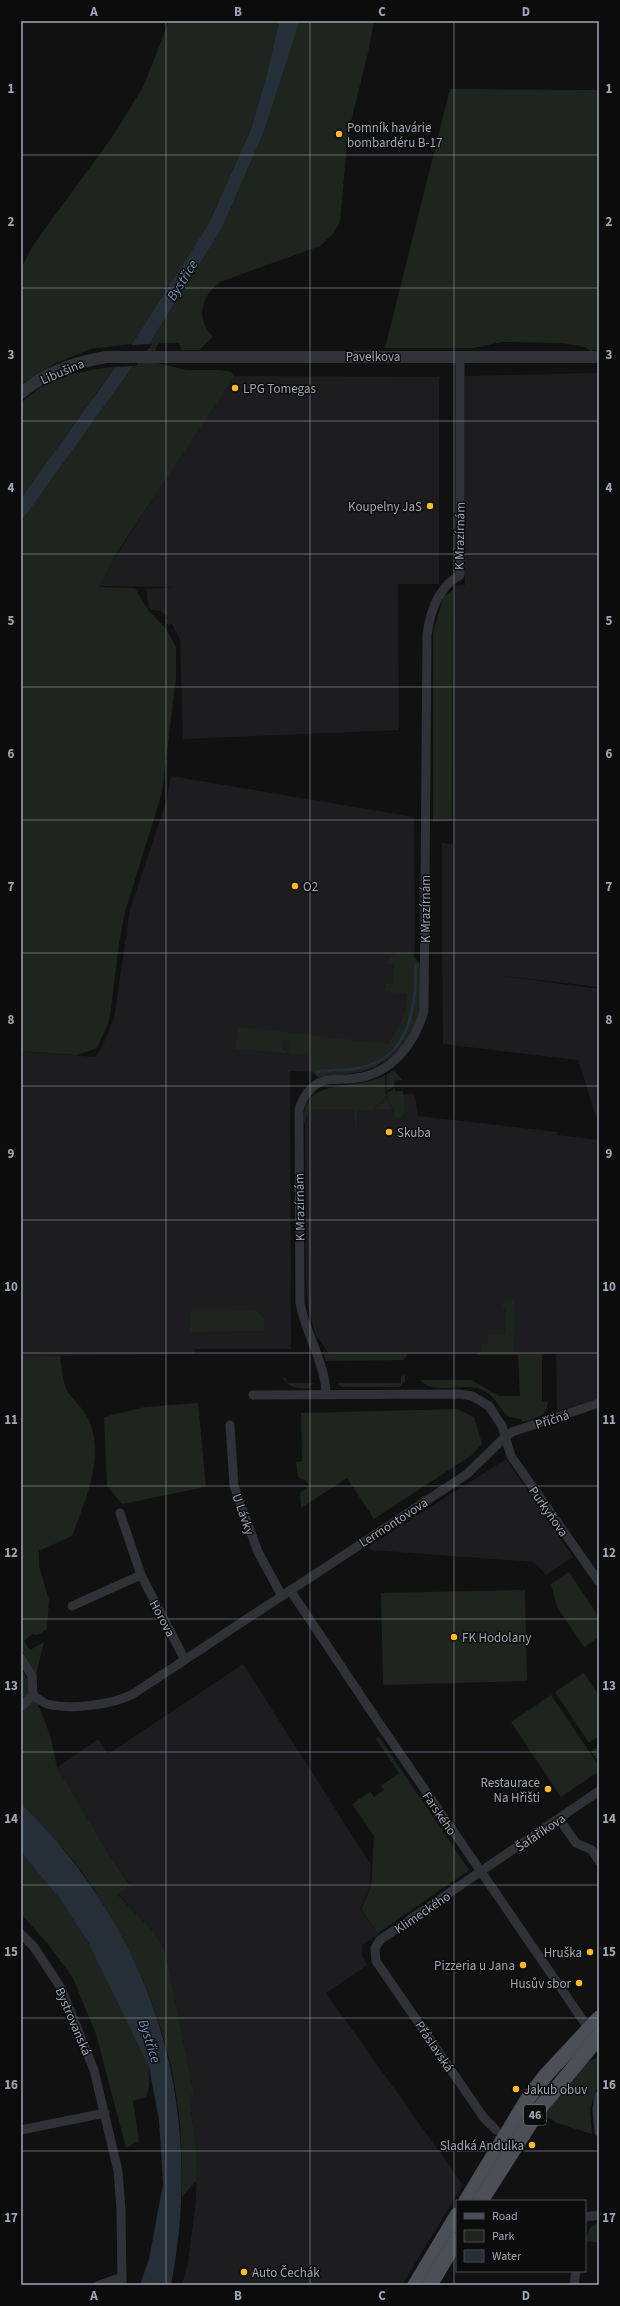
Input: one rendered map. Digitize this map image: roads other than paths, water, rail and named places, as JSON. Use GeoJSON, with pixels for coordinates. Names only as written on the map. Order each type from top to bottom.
{"type":"FeatureCollection","features":[{"type":"Feature","properties":{"kind":"main road"},"geometry":{"type":"LineString","coordinates":[[467,2200],[527,2100],[545,2076],[595,2036],[599,2018]]}},
{"type":"Feature","properties":{"kind":"main road","name":"46"},"geometry":{"type":"LineString","coordinates":[[481,2200],[540,2108],[595,2036]]}},
{"type":"Feature","properties":{"kind":"main road"},"geometry":{"type":"LineString","coordinates":[[415,2285],[456,2217]]}},
{"type":"Feature","properties":{"kind":"main road"},"geometry":{"type":"LineString","coordinates":[[430,2285],[456,2242]]}},
{"type":"Feature","properties":{"kind":"street","name":"Pavelkova"},"geometry":{"type":"LineString","coordinates":[[106,357],[599,357]]}},
{"type":"Feature","properties":{"kind":"street","name":"Libušina"},"geometry":{"type":"LineString","coordinates":[[21,393],[37,381],[66,367],[106,357]]}},
{"type":"Feature","properties":{"kind":"street","name":"K Mrazírnám"},"geometry":{"type":"LineString","coordinates":[[326,1394],[324,1372],[304,1321],[300,1303],[299,1111],[303,1099],[319,1083],[367,1076],[395,1060],[412,1041],[424,1010],[427,635],[430,618],[435,603],[448,583],[460,575],[460,357]]}},
{"type":"Feature","properties":{"kind":"street"},"geometry":{"type":"LineString","coordinates":[[253,1395],[460,1394],[472,1396],[490,1406],[502,1426],[505,1437]]}},
{"type":"Feature","properties":{"kind":"street","name":"Příčná"},"geometry":{"type":"LineString","coordinates":[[505,1437],[519,1430],[599,1403]]}},
{"type":"Feature","properties":{"kind":"street","name":"U Lávky"},"geometry":{"type":"LineString","coordinates":[[230,1425],[234,1486],[260,1557],[286,1593]]}},
{"type":"Feature","properties":{"kind":"street","name":"Purkyňova"},"geometry":{"type":"LineString","coordinates":[[505,1437],[511,1456],[599,1582]]}},
{"type":"Feature","properties":{"kind":"street","name":"Lermontovova"},"geometry":{"type":"LineString","coordinates":[[33,1695],[44,1703],[55,1705],[90,1705],[113,1702],[133,1694],[467,1474],[505,1437]]}},
{"type":"Feature","properties":{"kind":"street","name":"Horova"},"geometry":{"type":"LineString","coordinates":[[120,1513],[141,1575],[186,1660]]}},
{"type":"Feature","properties":{"kind":"street"},"geometry":{"type":"LineString","coordinates":[[72,1606],[141,1575]]}},
{"type":"Feature","properties":{"kind":"street","name":"Farského"},"geometry":{"type":"LineString","coordinates":[[286,1593],[595,2036]]}},
{"type":"Feature","properties":{"kind":"street"},"geometry":{"type":"LineString","coordinates":[[21,1658],[32,1676],[33,1695],[21,1706]]}},
{"type":"Feature","properties":{"kind":"street","name":"Šafaříkova"},"geometry":{"type":"LineString","coordinates":[[480,1872],[599,1791]]}},
{"type":"Feature","properties":{"kind":"street"},"geometry":{"type":"LineString","coordinates":[[559,1819],[576,1843],[592,1850],[599,1861]]}},
{"type":"Feature","properties":{"kind":"street","name":"Klimeckého"},"geometry":{"type":"LineString","coordinates":[[375,1959],[375,1948],[378,1942],[480,1872]]}},
{"type":"Feature","properties":{"kind":"street","name":"Bystrovanská"},"geometry":{"type":"LineString","coordinates":[[23,1938],[53,1974],[68,2003],[94,2070],[119,2177],[122,2258],[121,2282]]}},
{"type":"Feature","properties":{"kind":"street","name":"Přáslavská"},"geometry":{"type":"LineString","coordinates":[[375,1959],[473,2102],[488,2123],[496,2130]]}},
{"type":"Feature","properties":{"kind":"street"},"geometry":{"type":"LineString","coordinates":[[599,2096],[597,2109],[599,2132]]}},
{"type":"Feature","properties":{"kind":"street"},"geometry":{"type":"LineString","coordinates":[[21,2130],[105,2113]]}},
{"type":"Feature","properties":{"kind":"street"},"geometry":{"type":"LineString","coordinates":[[586,2217],[599,2215]]}},
{"type":"Feature","properties":{"kind":"street"},"geometry":{"type":"LineString","coordinates":[[574,2285],[576,2272]]}},
{"type":"Feature","properties":{"kind":"street"},"geometry":{"type":"LineString","coordinates":[[99,2285],[121,2282]]}},
{"type":"Feature","properties":{"kind":"water","name":"Bystřice"},"geometry":{"type":"Polygon","coordinates":[[[279,21],[299,21],[263,134],[221,230],[151,341],[21,522],[21,498],[132,344],[209,223],[251,129],[266,78],[279,21]]]}},
{"type":"Feature","properties":{"kind":"water","name":"Bystřice"},"geometry":{"type":"Polygon","coordinates":[[[21,1804],[67,1854],[105,1908],[136,1965],[159,2025],[174,2087],[181,2152],[180,2218],[171,2285],[140,2285],[149,2259],[163,2184],[159,2120],[149,2067],[88,1942],[60,1899],[21,1852],[21,1804]]]}},
{"type":"Feature","properties":{"kind":"waterway"},"geometry":{"type":"LineString","coordinates":[[317,1072],[360,1068],[377,1062],[390,1053],[400,1042],[407,1028],[414,998],[416,965]]}},
{"type":"Feature","properties":{"kind":"tram line"},"geometry":{"type":"LineString","coordinates":[[472,2200],[526,2112],[558,2071],[599,2024]]}},
{"type":"Feature","properties":{"kind":"tram line"},"geometry":{"type":"LineString","coordinates":[[420,2285],[456,2226]]}},
{"type":"Feature","properties":{"kind":"place","name":"Pomník havárie bombardéru B-17"},"geometry":{"type":"Point","coordinates":[339,134]}},
{"type":"Feature","properties":{"kind":"place","name":"LPG Tomegas"},"geometry":{"type":"Point","coordinates":[235,388]}},
{"type":"Feature","properties":{"kind":"place","name":"Koupelny JaS"},"geometry":{"type":"Point","coordinates":[430,506]}},
{"type":"Feature","properties":{"kind":"place","name":"O2"},"geometry":{"type":"Point","coordinates":[295,886]}},
{"type":"Feature","properties":{"kind":"place","name":"Skuba"},"geometry":{"type":"Point","coordinates":[389,1132]}},
{"type":"Feature","properties":{"kind":"place","name":"FK Hodolany"},"geometry":{"type":"Point","coordinates":[454,1637]}},
{"type":"Feature","properties":{"kind":"place","name":"Restaurace Na Hřišti"},"geometry":{"type":"Point","coordinates":[548,1789]}},
{"type":"Feature","properties":{"kind":"place","name":"Hruška"},"geometry":{"type":"Point","coordinates":[590,1952]}},
{"type":"Feature","properties":{"kind":"place","name":"Pizzeria u Jana"},"geometry":{"type":"Point","coordinates":[523,1965]}},
{"type":"Feature","properties":{"kind":"place","name":"Husův sbor"},"geometry":{"type":"Point","coordinates":[579,1983]}},
{"type":"Feature","properties":{"kind":"place","name":"Jakub obuv"},"geometry":{"type":"Point","coordinates":[516,2089]}},
{"type":"Feature","properties":{"kind":"place","name":"Sladká Andulka"},"geometry":{"type":"Point","coordinates":[532,2145]}},
{"type":"Feature","properties":{"kind":"place","name":"Auto Čechák"},"geometry":{"type":"Point","coordinates":[244,2272]}}]}
